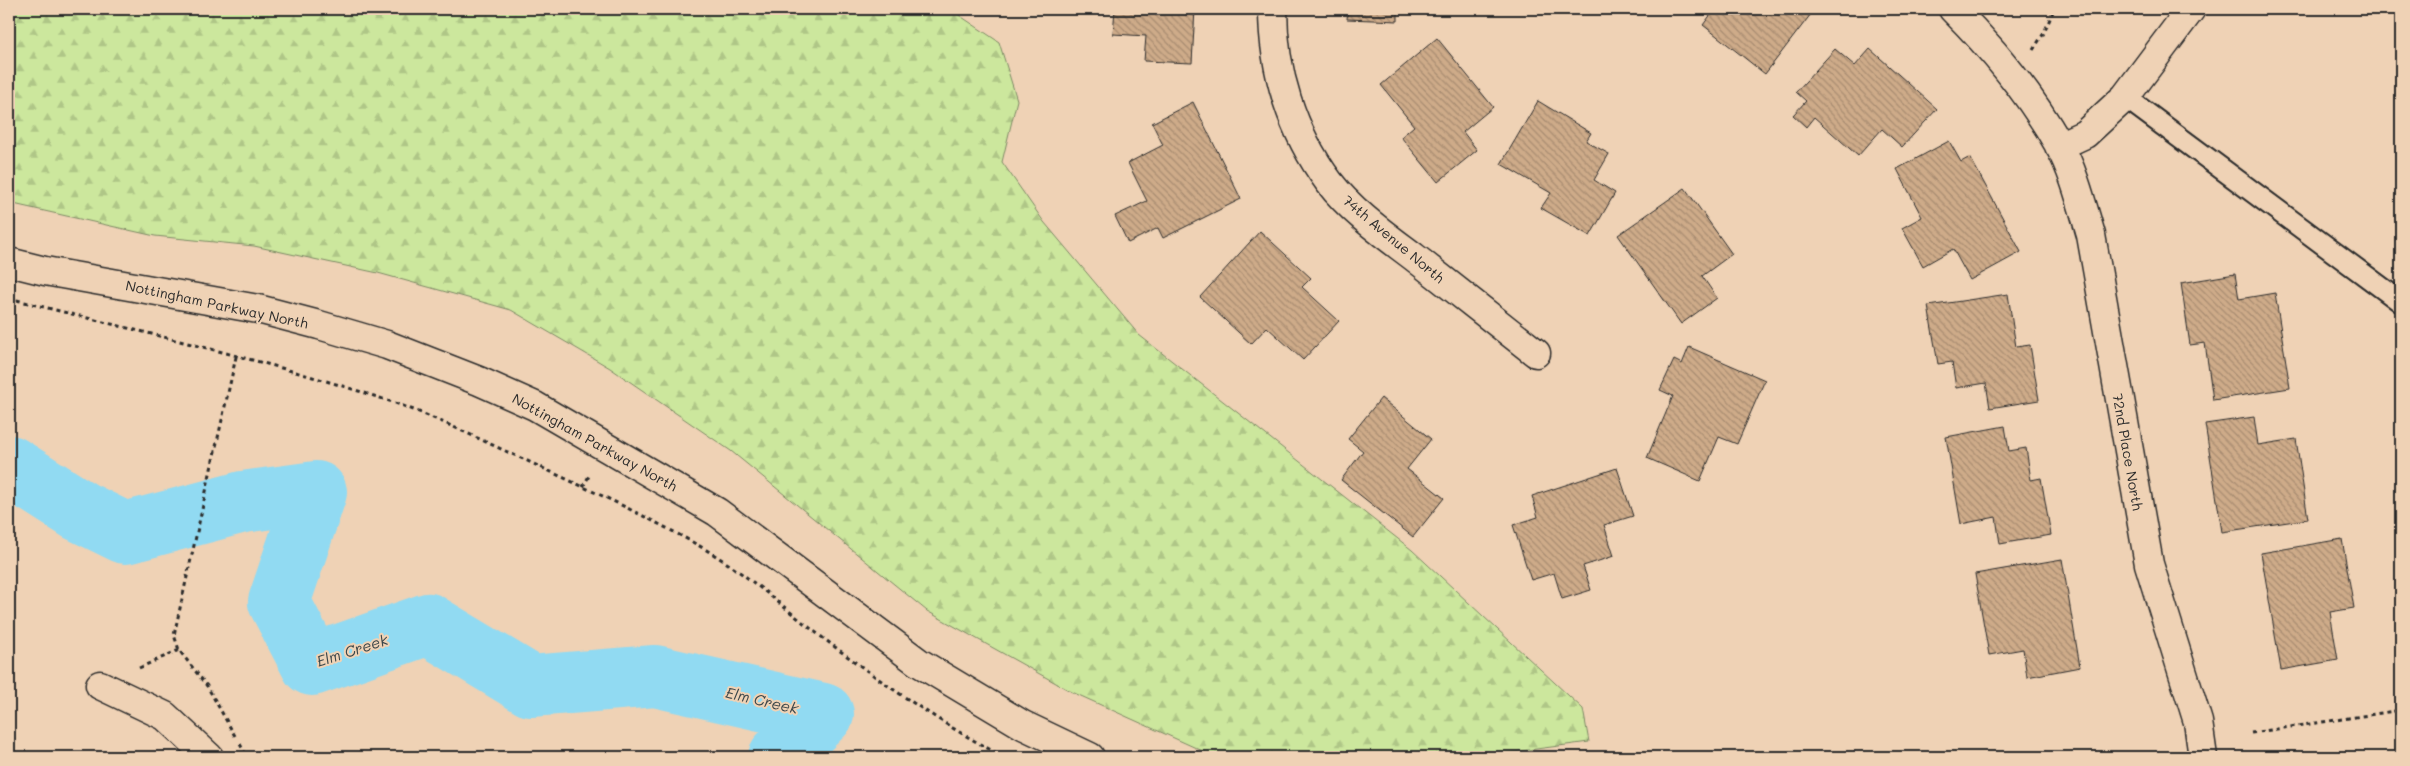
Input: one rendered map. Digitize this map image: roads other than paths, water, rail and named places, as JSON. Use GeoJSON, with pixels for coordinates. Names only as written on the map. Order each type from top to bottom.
{"type":"FeatureCollection","features":[{"type":"Feature","properties":{"kind":"street","name":"74th Avenue North"},"geometry":{"type":"LineString","coordinates":[[1273,9],[1277,64],[1284,91],[1309,150],[1330,183],[1357,211],[1392,240],[1536,353]]}},
{"type":"Feature","properties":{"kind":"street","name":"72nd Place North"},"geometry":{"type":"LineString","coordinates":[[1953,9],[1986,42],[2020,84],[2059,146],[2077,189],[2092,235],[2149,564],[2198,722],[2203,757]]}},
{"type":"Feature","properties":{"kind":"street"},"geometry":{"type":"LineString","coordinates":[[2059,146],[2085,134],[2126,97],[2191,9]]}},
{"type":"Feature","properties":{"kind":"street","name":"Nottingham Parkway North"},"geometry":{"type":"LineString","coordinates":[[9,262],[45,271],[258,309],[387,345],[479,381],[527,403],[604,445],[717,512],[918,662],[1023,724],[1090,757]]}},
{"type":"Feature","properties":{"kind":"street"},"geometry":{"type":"LineString","coordinates":[[100,685],[165,716],[209,757]]}},
{"type":"Feature","properties":{"kind":"lane"},"geometry":{"type":"LineString","coordinates":[[2126,97],[2401,302]]}},
{"type":"Feature","properties":{"kind":"waterway","name":"Elm Creek"},"geometry":{"type":"LineString","coordinates":[[9,466],[80,511],[125,533],[243,502],[316,492],[279,602],[312,665],[428,624],[531,686],[655,676],[823,714],[779,757]]}}]}
